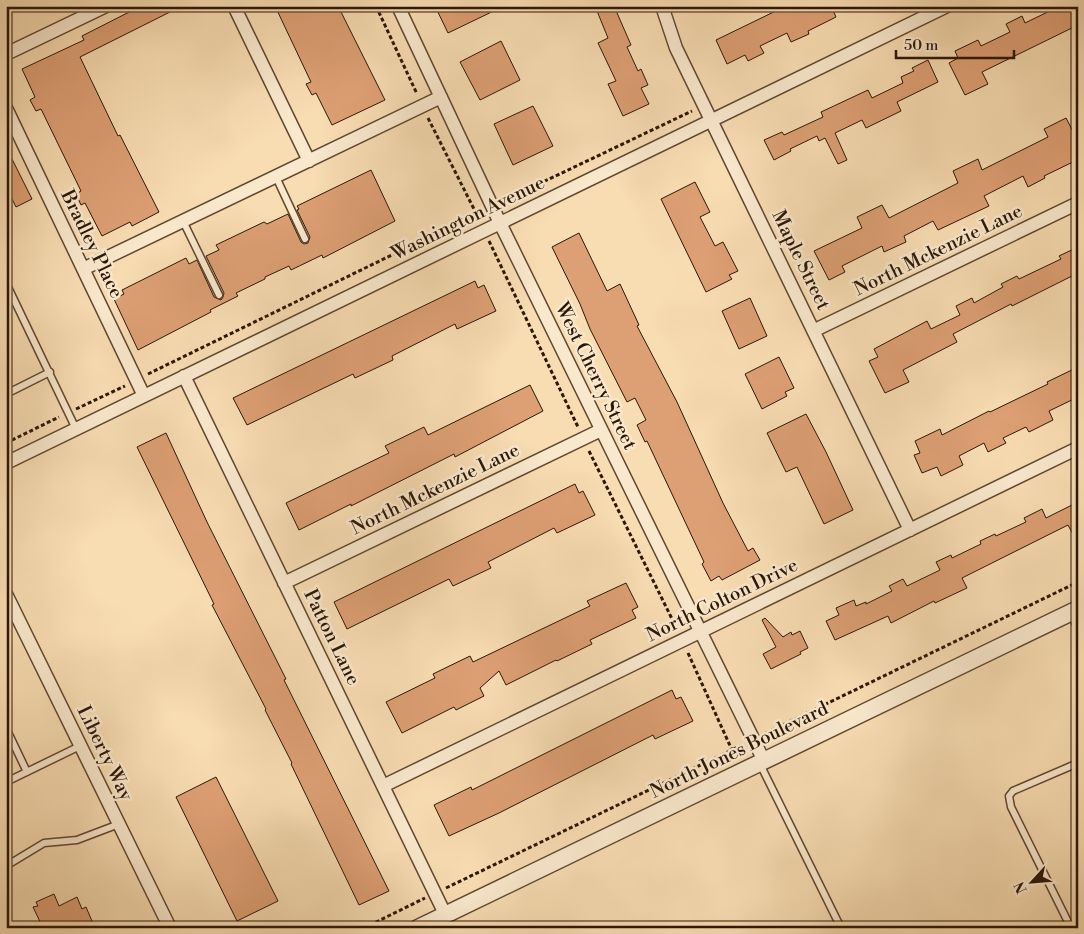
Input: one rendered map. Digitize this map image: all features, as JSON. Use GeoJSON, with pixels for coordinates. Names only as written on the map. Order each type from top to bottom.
{"type":"FeatureCollection","features":[{"type":"Feature","properties":{"kind":"street"},"geometry":{"type":"LineString","coordinates":[[6,54],[106,6]]}},
{"type":"Feature","properties":{"kind":"street"},"geometry":{"type":"LineString","coordinates":[[234,6],[309,161]]}},
{"type":"Feature","properties":{"kind":"street","name":"West Cherry Street"},"geometry":{"type":"LineString","coordinates":[[398,6],[500,223],[753,739],[762,762]]}},
{"type":"Feature","properties":{"kind":"street","name":"Maple Street"},"geometry":{"type":"LineString","coordinates":[[662,6],[676,48],[815,330],[910,530]]}},
{"type":"Feature","properties":{"kind":"street","name":"Washington Avenue"},"geometry":{"type":"LineString","coordinates":[[6,463],[947,6]]}},
{"type":"Feature","properties":{"kind":"street"},"geometry":{"type":"LineString","coordinates":[[83,269],[441,97]]}},
{"type":"Feature","properties":{"kind":"street","name":"Bradley Place"},"geometry":{"type":"LineString","coordinates":[[6,108],[144,396]]}},
{"type":"Feature","properties":{"kind":"street","name":"North Mckenzie Lane"},"geometry":{"type":"LineString","coordinates":[[815,330],[1078,202]]}},
{"type":"Feature","properties":{"kind":"street","name":"Patton Lane"},"geometry":{"type":"LineString","coordinates":[[184,376],[446,914]]}},
{"type":"Feature","properties":{"kind":"street","name":"North Mckenzie Lane"},"geometry":{"type":"LineString","coordinates":[[284,583],[601,430]]}},
{"type":"Feature","properties":{"kind":"street","name":"North Colton Drive"},"geometry":{"type":"LineString","coordinates":[[383,786],[1078,448]]}},
{"type":"Feature","properties":{"kind":"street","name":"Liberty Way"},"geometry":{"type":"LineString","coordinates":[[6,594],[170,928]]}},
{"type":"Feature","properties":{"kind":"street","name":"North Jones Boulevard"},"geometry":{"type":"LineString","coordinates":[[418,928],[1074,610]]}},
{"type":"Feature","properties":{"kind":"lane"},"geometry":{"type":"LineString","coordinates":[[276,177],[305,239]]}},
{"type":"Feature","properties":{"kind":"lane"},"geometry":{"type":"LineString","coordinates":[[183,221],[219,295]]}},
{"type":"Feature","properties":{"kind":"lane"},"geometry":{"type":"LineString","coordinates":[[6,282],[76,429]]}},
{"type":"Feature","properties":{"kind":"lane"},"geometry":{"type":"LineString","coordinates":[[6,394],[50,372]]}},
{"type":"Feature","properties":{"kind":"lane"},"geometry":{"type":"LineString","coordinates":[[1074,610],[1078,629]]}},
{"type":"Feature","properties":{"kind":"lane"},"geometry":{"type":"LineString","coordinates":[[6,728],[27,772]]}},
{"type":"Feature","properties":{"kind":"lane"},"geometry":{"type":"LineString","coordinates":[[6,782],[80,746]]}},
{"type":"Feature","properties":{"kind":"lane"},"geometry":{"type":"LineString","coordinates":[[762,762],[841,928]]}},
{"type":"Feature","properties":{"kind":"lane"},"geometry":{"type":"LineString","coordinates":[[1071,928],[1011,807],[1009,796],[1013,791],[1078,762]]}},
{"type":"Feature","properties":{"kind":"lane"},"geometry":{"type":"LineString","coordinates":[[6,866],[44,843],[77,840],[119,824]]}},
{"type":"Feature","properties":{"kind":"lane"},"geometry":{"type":"LineString","coordinates":[[6,924],[8,928]]}},
{"type":"Feature","properties":{"kind":"path"},"geometry":{"type":"LineString","coordinates":[[376,6],[422,106],[682,640],[732,750]]}},
{"type":"Feature","properties":{"kind":"path"},"geometry":{"type":"LineString","coordinates":[[6,443],[686,113],[705,107]]}},
{"type":"Feature","properties":{"kind":"path"},"geometry":{"type":"LineString","coordinates":[[364,928],[1078,582]]}},
{"type":"Feature","properties":{"kind":"building"},"geometry":{"type":"Polygon","coordinates":[[[141,6],[182,6],[80,57],[118,136],[120,135],[159,212],[132,226],[130,222],[102,236],[85,203],[81,205],[76,194],[81,191],[41,109],[36,111],[30,100],[35,97],[22,69],[84,40],[82,36],[141,6]]]}},
{"type":"Feature","properties":{"kind":"building"},"geometry":{"type":"Polygon","coordinates":[[[275,6],[338,6],[385,100],[332,125],[316,93],[312,95],[306,84],[311,82],[275,6]]]}},
{"type":"Feature","properties":{"kind":"building"},"geometry":{"type":"Polygon","coordinates":[[[435,6],[504,6],[448,33],[435,6]]]}},
{"type":"Feature","properties":{"kind":"building"},"geometry":{"type":"Polygon","coordinates":[[[595,6],[614,6],[631,45],[627,47],[638,71],[641,69],[648,85],[641,88],[649,104],[623,116],[608,84],[616,81],[598,43],[608,38],[595,6]]]}},
{"type":"Feature","properties":{"kind":"building"},"geometry":{"type":"Polygon","coordinates":[[[786,6],[831,6],[836,17],[808,31],[809,34],[791,42],[787,33],[760,46],[764,53],[748,61],[745,55],[727,64],[716,40],[786,6]]]}},
{"type":"Feature","properties":{"kind":"building"},"geometry":{"type":"Polygon","coordinates":[[[1060,6],[1074,6],[1078,14],[1078,25],[982,72],[988,84],[965,95],[949,63],[958,58],[955,51],[978,40],[981,46],[1010,32],[1006,24],[1022,16],[1025,23],[1060,6]]]}},
{"type":"Feature","properties":{"kind":"building"},"geometry":{"type":"Polygon","coordinates":[[[501,41],[520,80],[480,100],[460,62],[501,41]]]}},
{"type":"Feature","properties":{"kind":"building"},"geometry":{"type":"Polygon","coordinates":[[[928,60],[938,82],[897,102],[901,111],[866,128],[862,120],[835,133],[847,160],[838,164],[825,138],[819,141],[817,136],[790,149],[791,151],[774,160],[764,140],[782,132],[784,135],[823,117],[821,112],[868,90],[872,98],[903,83],[901,77],[914,71],[912,68],[928,60]]]}},
{"type":"Feature","properties":{"kind":"building"},"geometry":{"type":"Polygon","coordinates":[[[533,106],[553,146],[513,165],[494,124],[533,106]]]}},
{"type":"Feature","properties":{"kind":"building"},"geometry":{"type":"Polygon","coordinates":[[[1066,118],[1078,141],[1078,148],[1073,151],[1077,160],[1044,176],[1045,178],[1028,187],[1023,176],[984,196],[989,206],[938,230],[933,221],[904,236],[906,242],[884,252],[882,246],[842,266],[845,272],[829,280],[814,251],[862,228],[857,217],[882,205],[889,218],[958,183],[953,171],[978,159],[982,170],[1048,137],[1044,129],[1066,118]]]}},
{"type":"Feature","properties":{"kind":"building"},"geometry":{"type":"Polygon","coordinates":[[[6,147],[32,199],[16,207],[6,187],[6,147]]]}},
{"type":"Feature","properties":{"kind":"building"},"geometry":{"type":"Polygon","coordinates":[[[371,170],[395,221],[323,258],[322,255],[291,270],[289,266],[265,277],[265,279],[236,293],[238,296],[210,310],[211,312],[138,350],[114,299],[124,294],[122,290],[186,258],[189,264],[197,260],[214,297],[221,300],[224,293],[206,256],[219,250],[216,245],[264,222],[267,224],[288,214],[301,242],[304,244],[308,243],[310,237],[297,210],[299,209],[297,206],[371,170]]]}},
{"type":"Feature","properties":{"kind":"building"},"geometry":{"type":"Polygon","coordinates":[[[695,182],[710,212],[700,217],[715,246],[723,242],[738,271],[729,275],[732,279],[706,292],[661,199],[695,182]]]}},
{"type":"Feature","properties":{"kind":"building"},"geometry":{"type":"Polygon","coordinates":[[[579,233],[607,291],[620,284],[639,325],[637,326],[677,402],[723,503],[748,551],[753,548],[760,560],[722,580],[719,576],[711,581],[702,564],[704,562],[647,441],[645,442],[637,425],[646,420],[635,398],[627,402],[590,329],[552,247],[579,233]]]}},
{"type":"Feature","properties":{"kind":"building"},"geometry":{"type":"Polygon","coordinates":[[[1078,247],[1078,273],[1012,306],[1011,304],[953,334],[957,342],[903,370],[909,382],[885,393],[869,361],[878,357],[874,349],[927,321],[931,329],[960,315],[956,306],[972,298],[974,303],[1003,287],[1001,284],[1017,276],[1019,279],[1061,259],[1059,256],[1078,247]]]}},
{"type":"Feature","properties":{"kind":"building"},"geometry":{"type":"Polygon","coordinates":[[[475,281],[478,288],[484,285],[496,311],[457,329],[455,324],[392,356],[393,360],[355,378],[353,374],[247,425],[233,398],[475,281]]]}},
{"type":"Feature","properties":{"kind":"building"},"geometry":{"type":"Polygon","coordinates":[[[750,298],[767,336],[739,349],[722,311],[750,298]]]}},
{"type":"Feature","properties":{"kind":"building"},"geometry":{"type":"Polygon","coordinates":[[[779,357],[794,388],[785,392],[787,396],[762,409],[745,374],[779,357]]]}},
{"type":"Feature","properties":{"kind":"building"},"geometry":{"type":"Polygon","coordinates":[[[1078,367],[1078,397],[1049,411],[1053,420],[1029,432],[1026,427],[1003,438],[1006,443],[988,452],[984,443],[959,456],[963,465],[941,476],[937,467],[922,473],[914,455],[920,453],[915,441],[940,429],[942,435],[1048,384],[1047,382],[1078,367]]]}},
{"type":"Feature","properties":{"kind":"building"},"geometry":{"type":"Polygon","coordinates":[[[530,385],[543,411],[455,457],[454,454],[299,530],[286,503],[389,453],[385,446],[424,427],[428,435],[530,385]]]}},
{"type":"Feature","properties":{"kind":"building"},"geometry":{"type":"Polygon","coordinates":[[[806,414],[853,510],[824,524],[797,467],[786,472],[767,433],[806,414]]]}},
{"type":"Feature","properties":{"kind":"building"},"geometry":{"type":"Polygon","coordinates":[[[166,433],[207,522],[389,891],[359,905],[266,709],[212,605],[214,604],[137,447],[166,433]]]}},
{"type":"Feature","properties":{"kind":"building"},"geometry":{"type":"Polygon","coordinates":[[[575,484],[579,493],[583,491],[595,515],[557,533],[554,528],[488,562],[491,568],[453,586],[449,579],[347,629],[334,602],[575,484]]]}},
{"type":"Feature","properties":{"kind":"building"},"geometry":{"type":"Polygon","coordinates":[[[1078,502],[1078,544],[1068,525],[962,578],[967,588],[935,603],[934,601],[891,623],[888,616],[835,640],[826,621],[839,615],[836,608],[854,600],[856,606],[866,602],[866,604],[892,591],[889,586],[903,579],[907,586],[940,570],[936,562],[951,555],[952,558],[981,544],[980,541],[1026,522],[1024,518],[1042,509],[1046,518],[1078,502]]]}},
{"type":"Feature","properties":{"kind":"building"},"geometry":{"type":"Polygon","coordinates":[[[626,583],[638,607],[632,610],[636,618],[590,640],[592,644],[506,685],[499,671],[480,688],[484,696],[456,710],[454,707],[402,733],[386,702],[435,678],[433,674],[470,656],[473,662],[590,606],[587,601],[626,583]]]}},
{"type":"Feature","properties":{"kind":"building"},"geometry":{"type":"Polygon","coordinates":[[[765,618],[783,637],[791,632],[792,635],[800,631],[808,648],[800,652],[801,654],[771,669],[763,654],[776,647],[762,620],[765,618]]]}},
{"type":"Feature","properties":{"kind":"building"},"geometry":{"type":"Polygon","coordinates":[[[672,690],[676,699],[681,697],[693,721],[655,739],[653,735],[499,813],[449,836],[434,805],[471,787],[472,790],[672,690]]]}},
{"type":"Feature","properties":{"kind":"building"},"geometry":{"type":"Polygon","coordinates":[[[216,777],[278,901],[237,921],[176,797],[216,777]]]}},
{"type":"Feature","properties":{"kind":"building"},"geometry":{"type":"Polygon","coordinates":[[[54,894],[59,906],[77,897],[82,909],[86,907],[95,928],[43,928],[33,907],[38,906],[36,902],[54,894]]]}}]}
